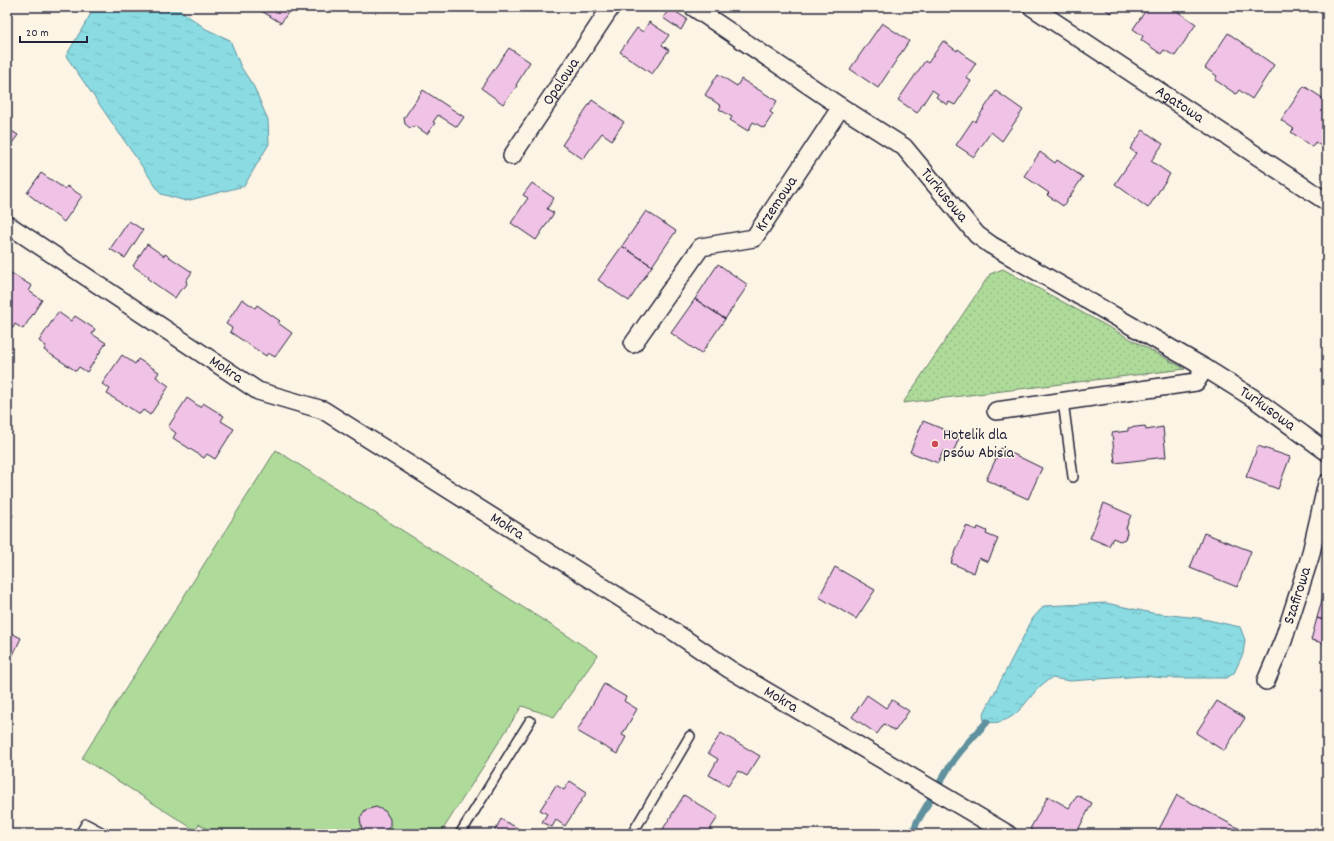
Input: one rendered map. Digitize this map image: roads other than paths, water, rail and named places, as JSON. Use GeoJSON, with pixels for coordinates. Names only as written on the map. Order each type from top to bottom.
{"type":"FeatureCollection","features":[{"type":"Feature","properties":{"kind":"street","name":"Opalowa"},"geometry":{"type":"LineString","coordinates":[[512,156],[611,7]]}},
{"type":"Feature","properties":{"kind":"street","name":"Turkusowa"},"geometry":{"type":"LineString","coordinates":[[692,7],[841,107],[904,147],[977,235],[991,245],[1205,368],[1253,398],[1327,452]]}},
{"type":"Feature","properties":{"kind":"street","name":"Agatowa"},"geometry":{"type":"LineString","coordinates":[[1032,7],[1327,202]]}},
{"type":"Feature","properties":{"kind":"street","name":"Krzemowa"},"geometry":{"type":"LineString","coordinates":[[633,344],[701,247],[754,238],[841,107]]}},
{"type":"Feature","properties":{"kind":"street","name":"Mokra"},"geometry":{"type":"LineString","coordinates":[[7,224],[258,391],[323,410],[676,633],[729,669],[1008,834]]}},
{"type":"Feature","properties":{"kind":"street"},"geometry":{"type":"LineString","coordinates":[[996,411],[1063,400],[1196,382],[1205,368]]}},
{"type":"Feature","properties":{"kind":"street","name":"Szafirowa"},"geometry":{"type":"LineString","coordinates":[[1266,681],[1283,640],[1310,557],[1327,483]]}},
{"type":"Feature","properties":{"kind":"lane"},"geometry":{"type":"LineString","coordinates":[[1063,400],[1073,478]]}},
{"type":"Feature","properties":{"kind":"lane"},"geometry":{"type":"LineString","coordinates":[[460,834],[530,721]]}},
{"type":"Feature","properties":{"kind":"lane"},"geometry":{"type":"LineString","coordinates":[[632,834],[690,736]]}},
{"type":"Feature","properties":{"kind":"lane"},"geometry":{"type":"LineString","coordinates":[[80,834],[86,824],[105,834]]}},
{"type":"Feature","properties":{"kind":"water"},"geometry":{"type":"Polygon","coordinates":[[[98,7],[176,7],[206,29],[230,40],[241,67],[254,87],[268,120],[269,144],[244,186],[186,201],[161,194],[66,56],[93,10],[98,7]]]}},
{"type":"Feature","properties":{"kind":"water"},"geometry":{"type":"Polygon","coordinates":[[[1106,603],[1152,613],[1199,618],[1240,627],[1245,640],[1243,654],[1234,673],[1227,678],[1164,678],[1143,676],[1070,681],[1052,678],[1038,688],[1013,716],[993,723],[984,720],[983,715],[1033,618],[1044,606],[1106,603]]]}},
{"type":"Feature","properties":{"kind":"waterway"},"geometry":{"type":"LineString","coordinates":[[939,784],[955,759],[987,722]]}},
{"type":"Feature","properties":{"kind":"waterway"},"geometry":{"type":"LineString","coordinates":[[912,834],[930,800]]}},
{"type":"Feature","properties":{"kind":"place","name":"Hotelik dla psów Abisia"},"geometry":{"type":"Point","coordinates":[935,444]}}]}
